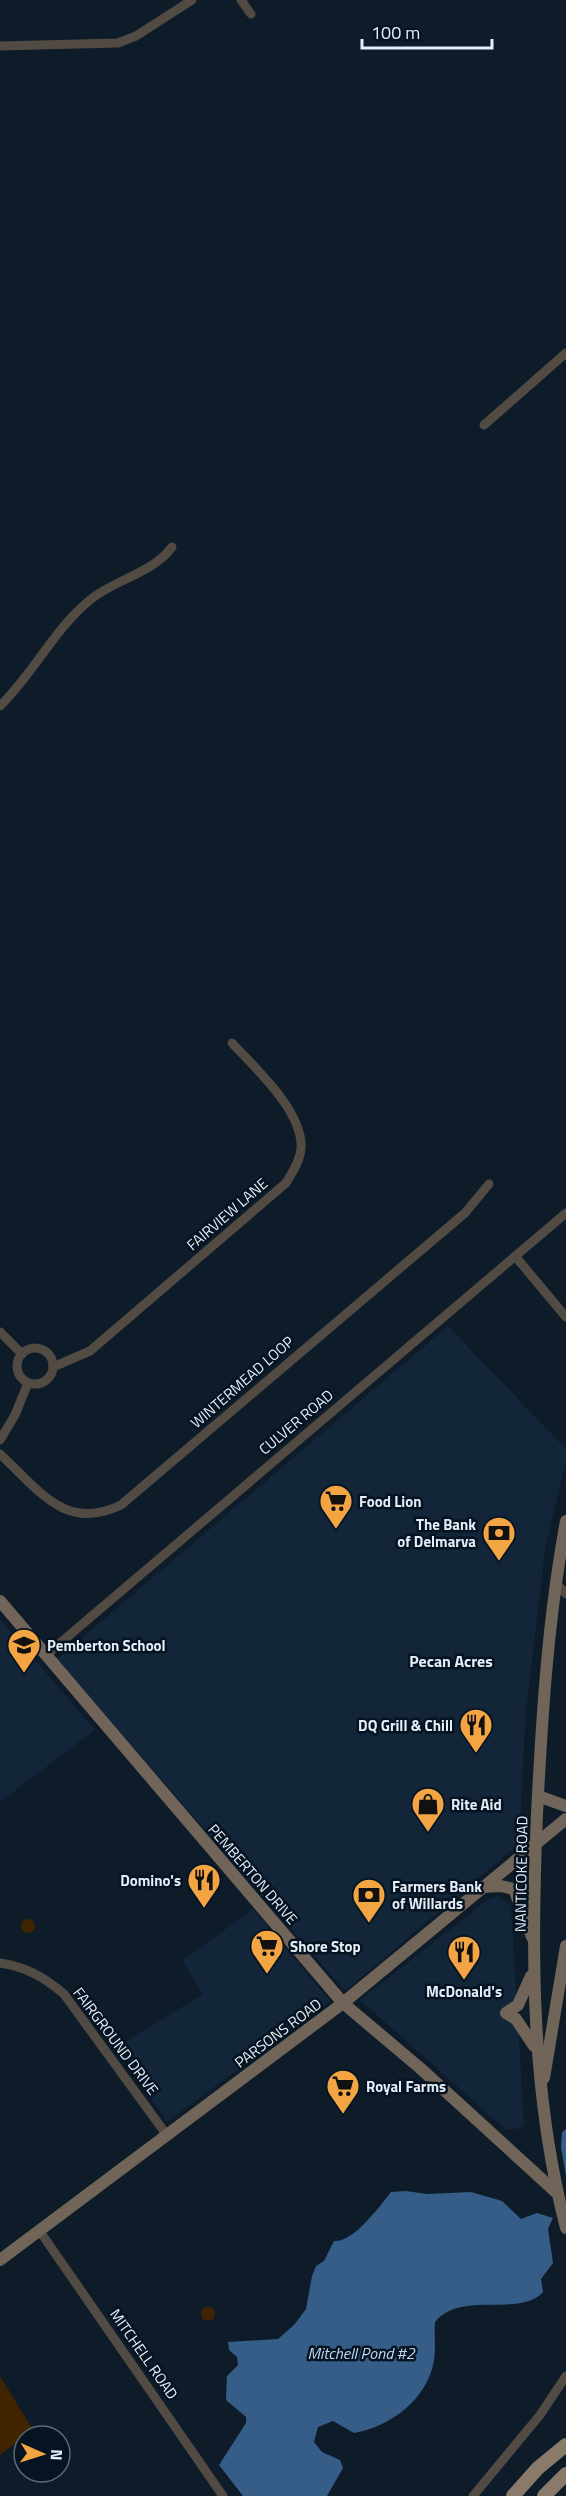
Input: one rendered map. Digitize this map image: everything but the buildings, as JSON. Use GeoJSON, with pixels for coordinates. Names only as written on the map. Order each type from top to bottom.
{"type":"FeatureCollection","features":[{"type":"Feature","properties":{"kind":"main road"},"geometry":{"type":"LineString","coordinates":[[513,2496],[538,2468],[566,2445]]}},
{"type":"Feature","properties":{"kind":"main road"},"geometry":{"type":"LineString","coordinates":[[544,2496],[566,2474]]}},
{"type":"Feature","properties":{"kind":"street"},"geometry":{"type":"LineString","coordinates":[[0,46],[117,43],[142,33],[192,0]]}},
{"type":"Feature","properties":{"kind":"street"},"geometry":{"type":"LineString","coordinates":[[241,0],[251,14]]}},
{"type":"Feature","properties":{"kind":"street"},"geometry":{"type":"LineString","coordinates":[[484,425],[566,353]]}},
{"type":"Feature","properties":{"kind":"street"},"geometry":{"type":"LineString","coordinates":[[0,706],[80,609],[105,589],[156,563],[172,547]]}},
{"type":"Feature","properties":{"kind":"street","name":"FAIRVIEW LANE"},"geometry":{"type":"LineString","coordinates":[[53,1367],[90,1351],[286,1183],[295,1167],[301,1148],[296,1121],[277,1094],[232,1043]]}},
{"type":"Feature","properties":{"kind":"street","name":"WINTERMEAD LOOP"},"geometry":{"type":"LineString","coordinates":[[0,1454],[61,1510],[82,1515],[102,1514],[121,1505],[465,1213],[489,1184]]}},
{"type":"Feature","properties":{"kind":"street","name":"CULVER ROAD"},"geometry":{"type":"LineString","coordinates":[[46,1655],[566,1213]]}},
{"type":"Feature","properties":{"kind":"street"},"geometry":{"type":"LineString","coordinates":[[515,1256],[566,1317]]}},
{"type":"Feature","properties":{"kind":"street"},"geometry":{"type":"LineString","coordinates":[[0,1332],[22,1354]]}},
{"type":"Feature","properties":{"kind":"street"},"geometry":{"type":"LineString","coordinates":[[35,1348],[41,1349],[49,1355],[53,1367],[51,1375],[44,1382],[28,1383],[17,1371],[22,1354],[35,1348]]}},
{"type":"Feature","properties":{"kind":"street"},"geometry":{"type":"LineString","coordinates":[[0,1440],[15,1415],[28,1383]]}},
{"type":"Feature","properties":{"kind":"street","name":"NANTICOKE ROAD"},"geometry":{"type":"LineString","coordinates":[[566,1521],[555,1582],[546,1662],[538,1796],[534,1941],[537,2055],[541,2094],[566,2228]]}},
{"type":"Feature","properties":{"kind":"street"},"geometry":{"type":"LineString","coordinates":[[555,1582],[566,1594]]}},
{"type":"Feature","properties":{"kind":"street","name":"PEMBERTON DRIVE"},"geometry":{"type":"LineString","coordinates":[[0,1601],[343,2003],[420,2068],[558,2194]]}},
{"type":"Feature","properties":{"kind":"street"},"geometry":{"type":"LineString","coordinates":[[538,1796],[566,1806]]}},
{"type":"Feature","properties":{"kind":"street","name":"PARSONS ROAD"},"geometry":{"type":"LineString","coordinates":[[0,2260],[343,2003],[566,1819]]}},
{"type":"Feature","properties":{"kind":"street"},"geometry":{"type":"LineString","coordinates":[[481,1887],[506,1886],[514,1889],[534,1941]]}},
{"type":"Feature","properties":{"kind":"street"},"geometry":{"type":"LineString","coordinates":[[541,2094],[566,1946]]}},
{"type":"Feature","properties":{"kind":"street","name":"FAIRGROUND DRIVE"},"geometry":{"type":"LineString","coordinates":[[0,1963],[24,1968],[48,1980],[64,1994],[166,2134]]}},
{"type":"Feature","properties":{"kind":"street"},"geometry":{"type":"LineString","coordinates":[[534,1966],[525,1993],[518,2005],[506,2013],[516,2019],[528,2034],[537,2055]]}},
{"type":"Feature","properties":{"kind":"street","name":"MITCHELL ROAD"},"geometry":{"type":"LineString","coordinates":[[39,2230],[223,2496]]}},
{"type":"Feature","properties":{"kind":"street"},"geometry":{"type":"LineString","coordinates":[[473,2496],[540,2415],[566,2376]]}},
{"type":"Feature","properties":{"kind":"shaded area"},"geometry":{"type":"Polygon","coordinates":[[[448,1326],[566,1449],[566,1462],[546,1544],[535,1634],[526,1710],[519,1844],[345,1991],[57,1659],[448,1326]]]}},
{"type":"Feature","properties":{"kind":"shaded area","name":"Pemberton School"},"geometry":{"type":"Polygon","coordinates":[[[0,1619],[95,1730],[0,1802],[0,1619]]]}},
{"type":"Feature","properties":{"kind":"shaded area"},"geometry":{"type":"Polygon","coordinates":[[[499,1896],[511,1906],[524,2126],[516,2129],[505,2129],[360,2000],[490,1898],[499,1896]]]}},
{"type":"Feature","properties":{"kind":"shaded area"},"geometry":{"type":"Polygon","coordinates":[[[253,1909],[330,2001],[167,2122],[117,2047],[203,1994],[182,1961],[253,1909]]]}},
{"type":"Feature","properties":{"kind":"shaded area"},"geometry":{"type":"Polygon","coordinates":[[[28,1919],[33,1921],[35,1926],[33,1931],[28,1933],[23,1931],[21,1926],[23,1921],[28,1919]]]}},
{"type":"Feature","properties":{"kind":"shaded area"},"geometry":{"type":"Polygon","coordinates":[[[208,2307],[213,2309],[215,2314],[213,2319],[208,2321],[203,2319],[201,2314],[203,2309],[208,2307]]]}},
{"type":"Feature","properties":{"kind":"shaded area"},"geometry":{"type":"Polygon","coordinates":[[[0,2376],[29,2424],[12,2424],[12,2446],[0,2455],[0,2376]]]}},
{"type":"Feature","properties":{"kind":"water"},"geometry":{"type":"Polygon","coordinates":[[[566,2129],[566,2176],[561,2147],[562,2132],[566,2129]]]}},
{"type":"Feature","properties":{"kind":"water","name":"Mitchell Pond #2"},"geometry":{"type":"Polygon","coordinates":[[[406,2191],[427,2194],[471,2192],[502,2201],[521,2219],[537,2213],[553,2218],[548,2229],[553,2263],[541,2279],[543,2292],[533,2299],[520,2303],[459,2307],[446,2313],[435,2322],[435,2355],[430,2374],[416,2399],[405,2409],[381,2425],[354,2433],[333,2421],[318,2427],[314,2442],[322,2452],[340,2460],[343,2468],[327,2496],[243,2496],[219,2465],[246,2423],[246,2417],[226,2400],[227,2376],[238,2365],[237,2357],[229,2350],[228,2342],[278,2339],[294,2325],[306,2309],[316,2266],[324,2261],[334,2241],[341,2240],[357,2230],[391,2192],[406,2191]]]}},
{"type":"Feature","properties":{"kind":"place","name":"Food Lion"},"geometry":{"type":"Point","coordinates":[336,1530]}},
{"type":"Feature","properties":{"kind":"place","name":"The Bank of Delmarva"},"geometry":{"type":"Point","coordinates":[499,1562]}},
{"type":"Feature","properties":{"kind":"place","name":"Pemberton School"},"geometry":{"type":"Point","coordinates":[24,1674]}},
{"type":"Feature","properties":{"kind":"place","name":"DQ Grill & Chill"},"geometry":{"type":"Point","coordinates":[476,1754]}},
{"type":"Feature","properties":{"kind":"place","name":"Rite Aid"},"geometry":{"type":"Point","coordinates":[428,1833]}},
{"type":"Feature","properties":{"kind":"place","name":"Domino's"},"geometry":{"type":"Point","coordinates":[204,1909]}},
{"type":"Feature","properties":{"kind":"place","name":"Farmers Bank of Willards"},"geometry":{"type":"Point","coordinates":[369,1924]}},
{"type":"Feature","properties":{"kind":"place","name":"Shore Stop"},"geometry":{"type":"Point","coordinates":[267,1975]}},
{"type":"Feature","properties":{"kind":"place","name":"McDonald's"},"geometry":{"type":"Point","coordinates":[464,1981]}},
{"type":"Feature","properties":{"kind":"place","name":"Royal Farms"},"geometry":{"type":"Point","coordinates":[343,2115]}},
{"type":"Feature","properties":{"kind":"district","name":"Pecan Acres"},"geometry":{"type":"Point","coordinates":[451,1661]}}]}
